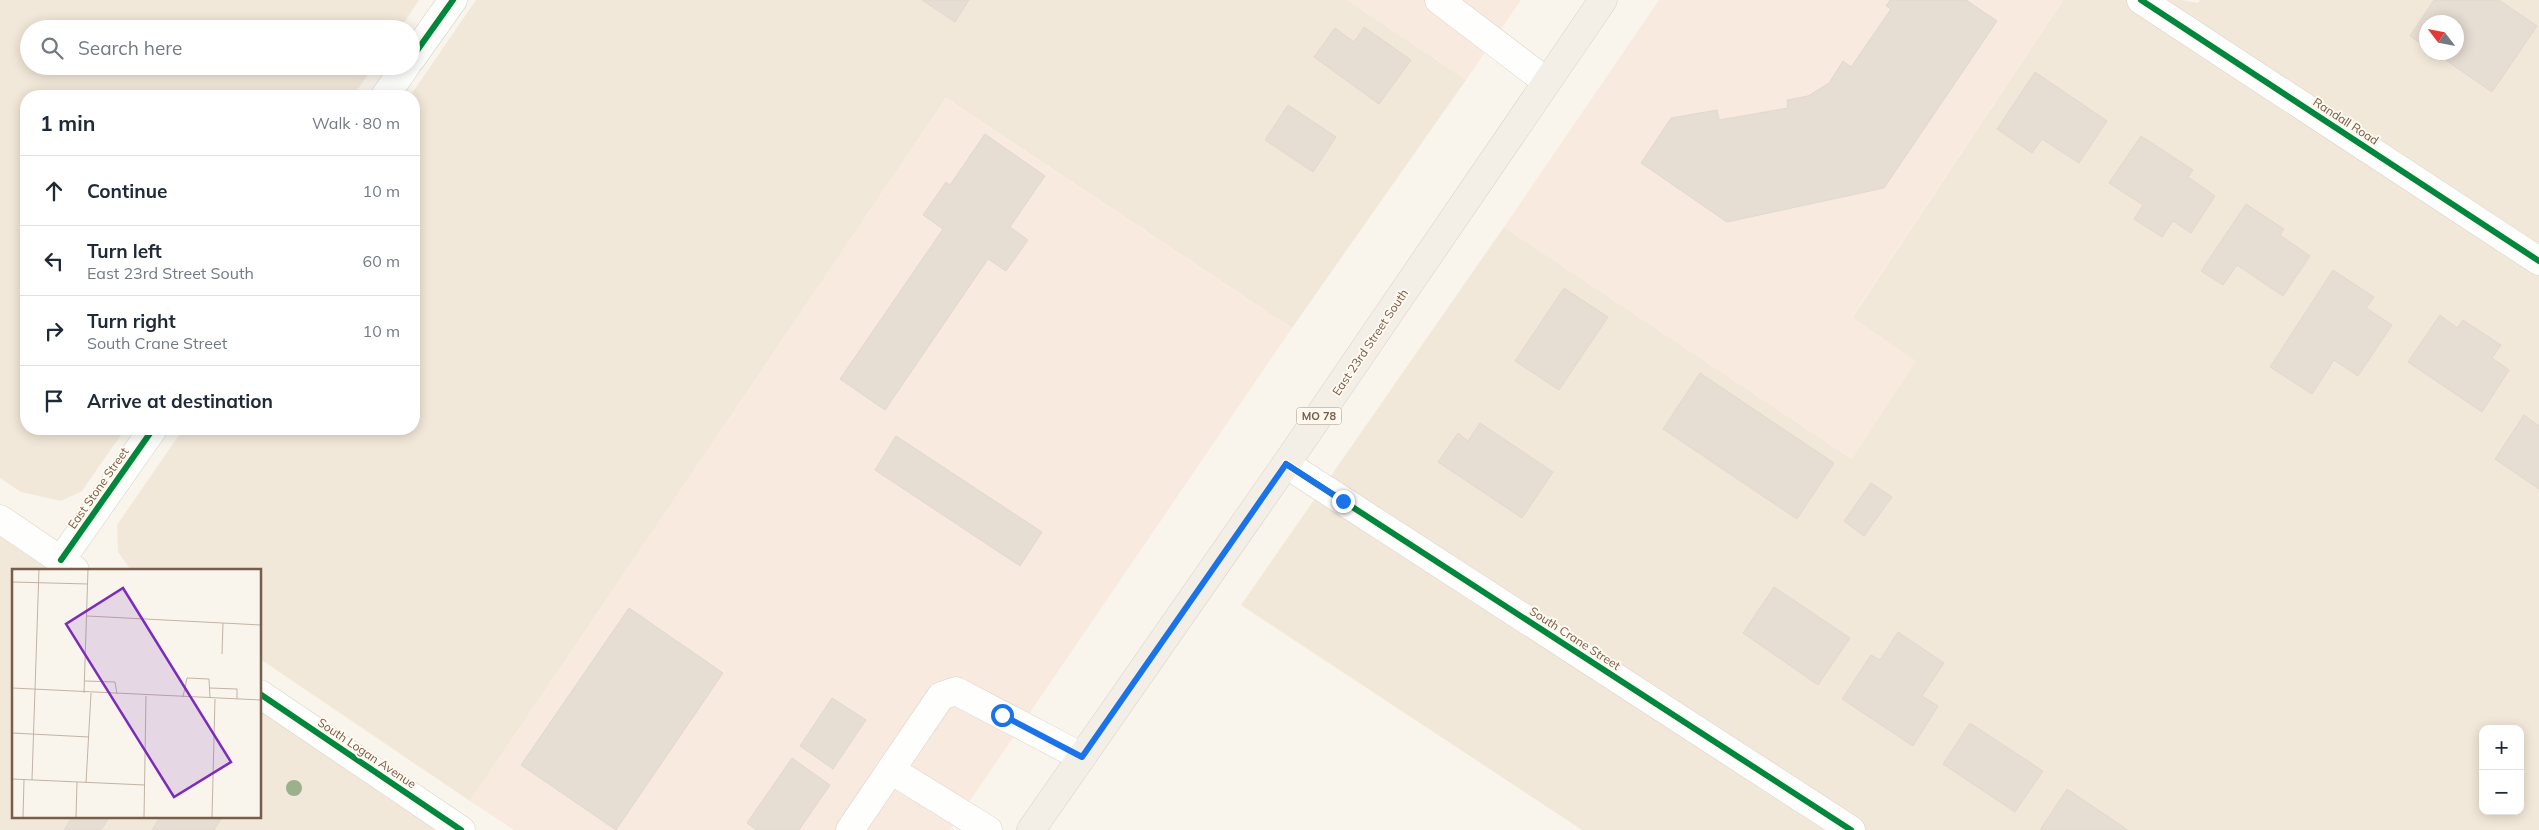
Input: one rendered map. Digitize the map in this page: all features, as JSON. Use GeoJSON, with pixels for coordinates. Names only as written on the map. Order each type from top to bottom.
{"type":"FeatureCollection","features":[{"type":"Feature","properties":{"kind":"main road","name":"East 23rd Street South"},"geometry":{"type":"LineString","coordinates":[[1030,830],[1286,464],[1603,0]]}},
{"type":"Feature","properties":{"kind":"street"},"geometry":{"type":"LineString","coordinates":[[420,46],[453,0]]}},
{"type":"Feature","properties":{"kind":"street"},"geometry":{"type":"LineString","coordinates":[[1439,0],[1547,82]]}},
{"type":"Feature","properties":{"kind":"street","name":"Randall Road"},"geometry":{"type":"LineString","coordinates":[[2140,0],[2539,261]]}},
{"type":"Feature","properties":{"kind":"street"},"geometry":{"type":"LineString","coordinates":[[389,90],[400,75]]}},
{"type":"Feature","properties":{"kind":"street","name":"East Stone Street"},"geometry":{"type":"LineString","coordinates":[[68,565],[149,435]]}},
{"type":"Feature","properties":{"kind":"street","name":"South Crane Street"},"geometry":{"type":"LineString","coordinates":[[1286,464],[1851,830]]}},
{"type":"Feature","properties":{"kind":"street"},"geometry":{"type":"LineString","coordinates":[[0,519],[68,565]]}},
{"type":"Feature","properties":{"kind":"street"},"geometry":{"type":"LineString","coordinates":[[850,830],[941,696],[956,691],[1082,757]]}},
{"type":"Feature","properties":{"kind":"street","name":"South Logan Avenue"},"geometry":{"type":"LineString","coordinates":[[261,695],[461,830]]}},
{"type":"Feature","properties":{"kind":"street"},"geometry":{"type":"LineString","coordinates":[[891,770],[988,830]]}},
{"type":"Feature","properties":{"kind":"shaded area"},"geometry":{"type":"Polygon","coordinates":[[[0,0],[419,0],[406,20],[20,20],[20,75],[368,75],[357,90],[20,90],[20,435],[121,435],[82,491],[61,501],[21,492],[0,478],[0,0]]]}},
{"type":"Feature","properties":{"kind":"shaded area"},"geometry":{"type":"Polygon","coordinates":[[[476,0],[1347,0],[1466,80],[1292,328],[946,98],[470,801],[261,660],[261,569],[130,569],[118,552],[117,525],[179,435],[420,435],[420,90],[414,90],[476,0]]]}},
{"type":"Feature","properties":{"kind":"shaded area"},"geometry":{"type":"Polygon","coordinates":[[[1347,0],[1521,0],[1466,80],[1347,0]]]}},
{"type":"Feature","properties":{"kind":"shaded area"},"geometry":{"type":"Polygon","coordinates":[[[1659,0],[2063,0],[1852,317],[1916,361],[1852,459],[1504,227],[1659,0]]]}},
{"type":"Feature","properties":{"kind":"shaded area"},"geometry":{"type":"Polygon","coordinates":[[[2063,0],[2182,0],[2198,3],[2200,0],[2539,0],[2539,830],[1582,830],[1241,605],[1504,227],[1852,459],[1852,318],[2063,0]]]}},
{"type":"Feature","properties":{"kind":"shaded area"},"geometry":{"type":"Polygon","coordinates":[[[946,98],[1292,328],[950,830],[514,830],[470,801],[946,98]]]}},
{"type":"Feature","properties":{"kind":"shaded area"},"geometry":{"type":"Polygon","coordinates":[[[0,528],[62,569],[12,569],[12,818],[261,818],[261,703],[451,830],[0,830],[0,528]]]}},
{"type":"Feature","properties":{"kind":"building"},"geometry":{"type":"Polygon","coordinates":[[[922,0],[969,0],[955,22],[922,0]]]}},
{"type":"Feature","properties":{"kind":"building"},"geometry":{"type":"Polygon","coordinates":[[[1890,0],[1966,0],[1997,21],[1884,188],[1727,222],[1641,163],[1671,118],[1717,110],[1719,120],[1788,108],[1787,100],[1808,96],[1829,83],[1843,61],[1851,67],[1891,9],[1886,6],[1890,0]]]}},
{"type":"Feature","properties":{"kind":"building"},"geometry":{"type":"Polygon","coordinates":[[[2434,0],[2499,0],[2537,26],[2492,92],[2446,60],[2464,60],[2464,15],[2424,15],[2434,0]]]}},
{"type":"Feature","properties":{"kind":"building"},"geometry":{"type":"Polygon","coordinates":[[[2419,22],[2419,42],[2410,36],[2419,22]]]}},
{"type":"Feature","properties":{"kind":"building"},"geometry":{"type":"Polygon","coordinates":[[[1364,27],[1411,60],[1379,104],[1314,57],[1335,28],[1354,42],[1364,27]]]}},
{"type":"Feature","properties":{"kind":"building"},"geometry":{"type":"Polygon","coordinates":[[[2035,72],[2107,121],[2079,163],[2042,139],[2032,153],[1997,129],[2035,72]]]}},
{"type":"Feature","properties":{"kind":"building"},"geometry":{"type":"Polygon","coordinates":[[[1288,105],[1336,137],[1313,172],[1265,140],[1288,105]]]}},
{"type":"Feature","properties":{"kind":"building"},"geometry":{"type":"Polygon","coordinates":[[[985,134],[1045,176],[1010,227],[1028,240],[1006,271],[988,259],[885,410],[840,379],[943,229],[923,215],[946,182],[950,185],[985,134]]]}},
{"type":"Feature","properties":{"kind":"building"},"geometry":{"type":"Polygon","coordinates":[[[2141,136],[2193,170],[2188,177],[2215,196],[2191,233],[2173,221],[2162,237],[2134,219],[2143,205],[2109,183],[2141,136]]]}},
{"type":"Feature","properties":{"kind":"building"},"geometry":{"type":"Polygon","coordinates":[[[2246,204],[2284,229],[2280,235],[2310,256],[2283,296],[2237,265],[2223,285],[2201,271],[2246,204]]]}},
{"type":"Feature","properties":{"kind":"building"},"geometry":{"type":"Polygon","coordinates":[[[2333,270],[2374,297],[2366,308],[2392,325],[2358,376],[2334,360],[2312,394],[2270,367],[2333,270]]]}},
{"type":"Feature","properties":{"kind":"building"},"geometry":{"type":"Polygon","coordinates":[[[1564,288],[1608,317],[1559,390],[1515,361],[1564,288]]]}},
{"type":"Feature","properties":{"kind":"building"},"geometry":{"type":"Polygon","coordinates":[[[2440,315],[2457,328],[2463,320],[2501,345],[2492,358],[2509,370],[2482,412],[2408,362],[2440,315]]]}},
{"type":"Feature","properties":{"kind":"building"},"geometry":{"type":"Polygon","coordinates":[[[1700,373],[1834,463],[1797,519],[1663,429],[1700,373]]]}},
{"type":"Feature","properties":{"kind":"building"},"geometry":{"type":"Polygon","coordinates":[[[2524,415],[2539,426],[2539,489],[2495,459],[2524,415]]]}},
{"type":"Feature","properties":{"kind":"building"},"geometry":{"type":"Polygon","coordinates":[[[1480,423],[1553,472],[1522,518],[1438,462],[1458,433],[1468,441],[1480,423]]]}},
{"type":"Feature","properties":{"kind":"building"},"geometry":{"type":"Polygon","coordinates":[[[896,436],[1042,532],[1020,566],[875,470],[896,436]]]}},
{"type":"Feature","properties":{"kind":"building"},"geometry":{"type":"Polygon","coordinates":[[[1871,483],[1892,497],[1864,536],[1844,521],[1871,483]]]}},
{"type":"Feature","properties":{"kind":"building"},"geometry":{"type":"Polygon","coordinates":[[[1774,587],[1850,638],[1818,685],[1743,633],[1774,587]]]}},
{"type":"Feature","properties":{"kind":"building"},"geometry":{"type":"Polygon","coordinates":[[[629,608],[723,673],[616,830],[521,765],[629,608]]]}},
{"type":"Feature","properties":{"kind":"building"},"geometry":{"type":"Polygon","coordinates":[[[1898,632],[1944,663],[1922,696],[1938,706],[1913,746],[1842,699],[1871,655],[1880,660],[1898,632]]]}},
{"type":"Feature","properties":{"kind":"building"},"geometry":{"type":"Polygon","coordinates":[[[832,698],[866,720],[833,769],[800,746],[832,698]]]}},
{"type":"Feature","properties":{"kind":"building"},"geometry":{"type":"Polygon","coordinates":[[[1970,723],[2043,771],[2015,812],[1943,764],[1970,723]]]}},
{"type":"Feature","properties":{"kind":"building"},"geometry":{"type":"Polygon","coordinates":[[[792,758],[830,785],[799,830],[757,830],[747,823],[792,758]]]}},
{"type":"Feature","properties":{"kind":"building"},"geometry":{"type":"Polygon","coordinates":[[[2067,789],[2128,830],[2040,830],[2067,789]]]}},
{"type":"Feature","properties":{"kind":"building"},"geometry":{"type":"Polygon","coordinates":[[[72,818],[109,818],[101,830],[64,830],[72,818]]]}},
{"type":"Feature","properties":{"kind":"building"},"geometry":{"type":"Polygon","coordinates":[[[160,818],[222,818],[214,830],[152,830],[160,818]]]}},
{"type":"Feature","properties":{"kind":"cycle path"},"geometry":{"type":"LineString","coordinates":[[420,46],[453,0]]}},
{"type":"Feature","properties":{"kind":"cycle path"},"geometry":{"type":"LineString","coordinates":[[2141,0],[2539,261]]}},
{"type":"Feature","properties":{"kind":"cycle path"},"geometry":{"type":"LineString","coordinates":[[61,560],[149,435]]}},
{"type":"Feature","properties":{"kind":"cycle path"},"geometry":{"type":"LineString","coordinates":[[1286,464],[1851,830]]}},
{"type":"Feature","properties":{"kind":"cycle path"},"geometry":{"type":"LineString","coordinates":[[261,695],[461,830]]}},
{"type":"Feature","properties":{"kind":"route"},"geometry":{"type":"LineString","coordinates":[[1002,715],[1082,757],[1286,464],[1343,501]]}}]}
